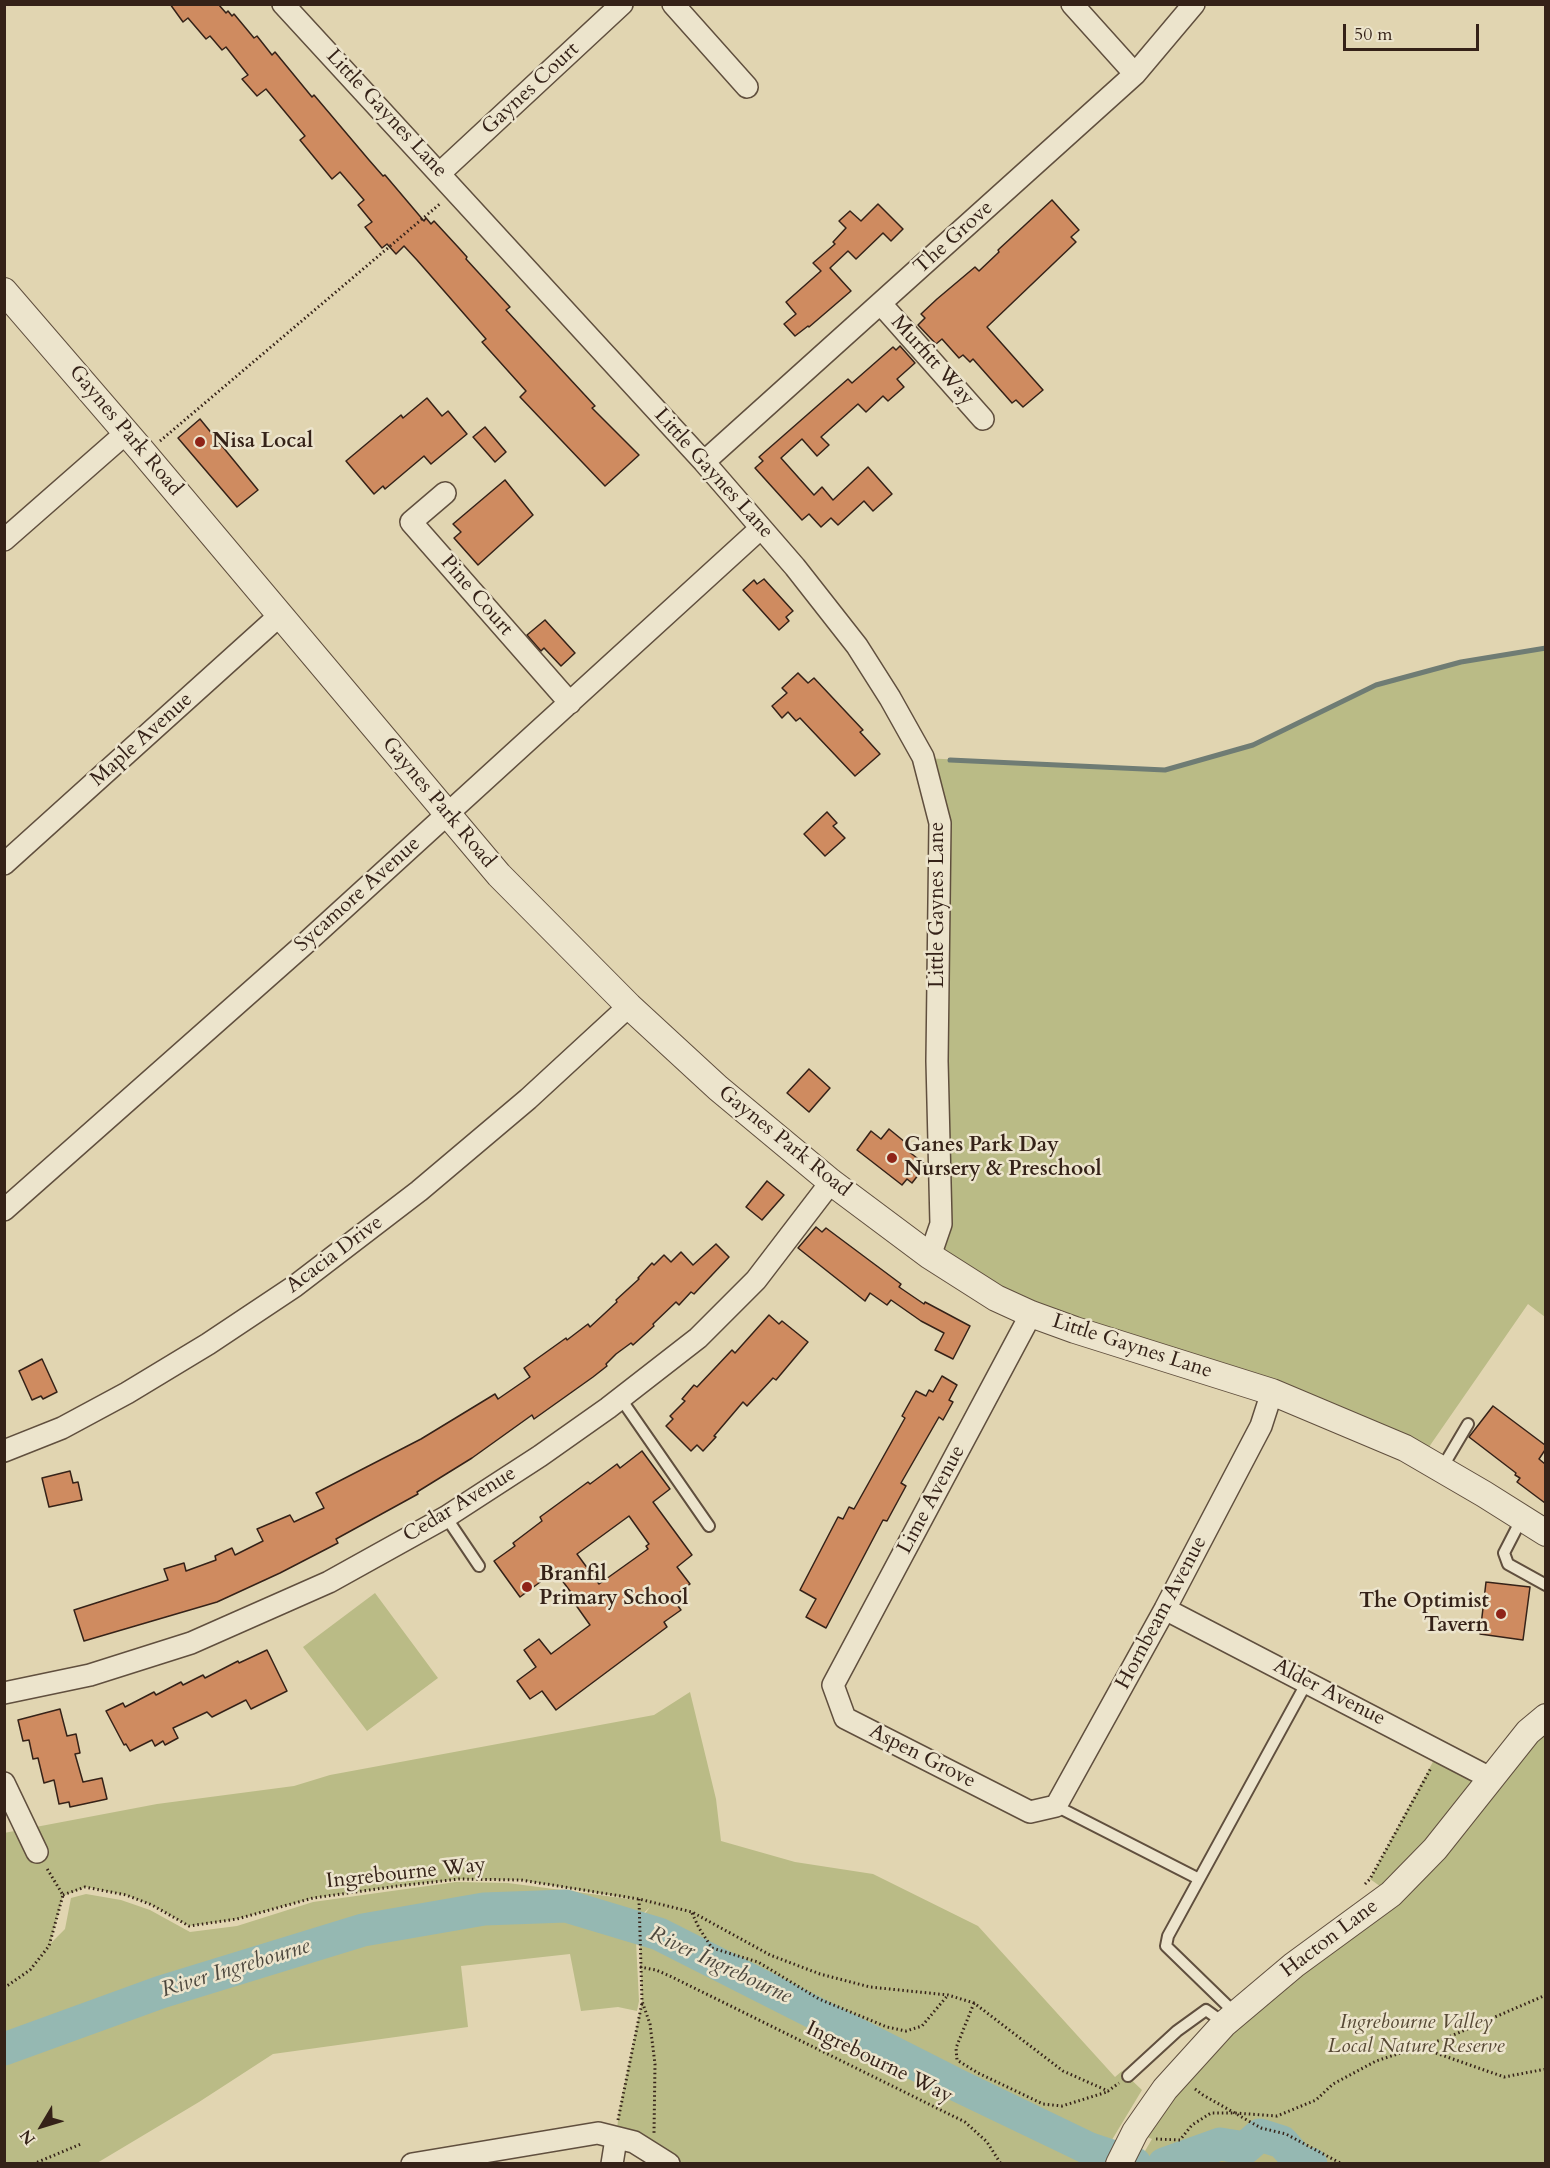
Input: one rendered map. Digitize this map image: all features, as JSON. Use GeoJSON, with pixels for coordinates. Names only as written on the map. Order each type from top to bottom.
{"type":"FeatureCollection","features":[{"type":"Feature","properties":{"kind":"street","name":"Little Gaynes Lane"},"geometry":{"type":"LineString","coordinates":[[283,4],[704,462],[795,567],[857,646],[885,689],[923,758],[937,804],[940,823],[937,1061],[941,1224],[930,1256],[988,1293],[1030,1314],[1272,1392],[1405,1448],[1538,1524]]}},
{"type":"Feature","properties":{"kind":"street","name":"Gaynes Court"},"geometry":{"type":"LineString","coordinates":[[440,173],[622,4]]}},
{"type":"Feature","properties":{"kind":"street"},"geometry":{"type":"LineString","coordinates":[[673,4],[747,87]]}},
{"type":"Feature","properties":{"kind":"street"},"geometry":{"type":"LineString","coordinates":[[1072,4],[1135,74]]}},
{"type":"Feature","properties":{"kind":"street","name":"The Grove"},"geometry":{"type":"LineString","coordinates":[[704,462],[1135,74],[1194,4]]}},
{"type":"Feature","properties":{"kind":"street","name":"Gaynes Park Road"},"geometry":{"type":"LineString","coordinates":[[4,291],[499,875],[629,1006],[718,1088],[831,1182],[930,1256]]}},
{"type":"Feature","properties":{"kind":"street","name":"Murfitt Way"},"geometry":{"type":"LineString","coordinates":[[881,304],[983,418]]}},
{"type":"Feature","properties":{"kind":"street"},"geometry":{"type":"LineString","coordinates":[[4,540],[134,442]]}},
{"type":"Feature","properties":{"kind":"street","name":"Pine Court"},"geometry":{"type":"LineString","coordinates":[[445,493],[411,522],[570,703]]}},
{"type":"Feature","properties":{"kind":"street","name":"Sycamore Avenue"},"geometry":{"type":"LineString","coordinates":[[4,1210],[160,1074],[761,528]]}},
{"type":"Feature","properties":{"kind":"street","name":"Maple Avenue"},"geometry":{"type":"LineString","coordinates":[[4,864],[279,616]]}},
{"type":"Feature","properties":{"kind":"street","name":"Acacia Drive"},"geometry":{"type":"LineString","coordinates":[[4,1451],[62,1428],[127,1393],[208,1344],[295,1286],[428,1183],[528,1099],[629,1006]]}},
{"type":"Feature","properties":{"kind":"street","name":"Cedar Avenue"},"geometry":{"type":"LineString","coordinates":[[4,1693],[90,1675],[191,1643],[329,1582],[446,1517],[540,1456],[621,1399],[698,1338],[756,1280],[831,1182]]}},
{"type":"Feature","properties":{"kind":"street","name":"Lime Avenue"},"geometry":{"type":"LineString","coordinates":[[833,1685],[1030,1314]]}},
{"type":"Feature","properties":{"kind":"street","name":"Hornbeam Avenue"},"geometry":{"type":"LineString","coordinates":[[1056,1806],[1166,1609],[1262,1426],[1272,1392]]}},
{"type":"Feature","properties":{"kind":"street","name":"Alder Avenue"},"geometry":{"type":"LineString","coordinates":[[1166,1609],[1492,1779]]}},
{"type":"Feature","properties":{"kind":"street","name":"Aspen Grove"},"geometry":{"type":"LineString","coordinates":[[833,1685],[845,1718],[1030,1812],[1056,1806]]}},
{"type":"Feature","properties":{"kind":"street"},"geometry":{"type":"LineString","coordinates":[[1537,1724],[1545,1701]]}},
{"type":"Feature","properties":{"kind":"street","name":"Hacton Lane"},"geometry":{"type":"LineString","coordinates":[[1119,2163],[1135,2132],[1164,2089],[1230,2019],[1294,1965],[1391,1894],[1435,1849],[1537,1724]]}},
{"type":"Feature","properties":{"kind":"street"},"geometry":{"type":"LineString","coordinates":[[4,1783],[37,1852]]}},
{"type":"Feature","properties":{"kind":"street"},"geometry":{"type":"LineString","coordinates":[[412,2163],[598,2133],[634,2142],[662,2159]]}},
{"type":"Feature","properties":{"kind":"street"},"geometry":{"type":"LineString","coordinates":[[612,2163],[616,2139]]}},
{"type":"Feature","properties":{"kind":"lane"},"geometry":{"type":"LineString","coordinates":[[621,1399],[709,1526]]}},
{"type":"Feature","properties":{"kind":"lane"},"geometry":{"type":"LineString","coordinates":[[1442,1468],[1468,1424]]}},
{"type":"Feature","properties":{"kind":"lane"},"geometry":{"type":"LineString","coordinates":[[446,1517],[479,1566]]}},
{"type":"Feature","properties":{"kind":"lane"},"geometry":{"type":"LineString","coordinates":[[1538,1524],[1504,1553],[1508,1564],[1545,1585]]}},
{"type":"Feature","properties":{"kind":"lane"},"geometry":{"type":"LineString","coordinates":[[1230,2019],[1166,1946],[1168,1936],[1307,1682]]}},
{"type":"Feature","properties":{"kind":"lane"},"geometry":{"type":"LineString","coordinates":[[1056,1806],[1199,1879]]}},
{"type":"Feature","properties":{"kind":"lane"},"geometry":{"type":"LineString","coordinates":[[1128,2076],[1177,2031],[1206,2010],[1230,2019]]}},
{"type":"Feature","properties":{"kind":"path"},"geometry":{"type":"LineString","coordinates":[[134,442],[164,438],[456,191]]}},
{"type":"Feature","properties":{"kind":"path"},"geometry":{"type":"LineString","coordinates":[[1362,1887],[1370,1880],[1440,1750]]}},
{"type":"Feature","properties":{"kind":"path"},"geometry":{"type":"LineString","coordinates":[[4,1988],[30,1970],[49,1946],[63,1895],[37,1852]]}},
{"type":"Feature","properties":{"kind":"path","name":"Ingrebourne Way"},"geometry":{"type":"LineString","coordinates":[[63,1895],[86,1887],[126,1895],[152,1905],[189,1926],[237,1919],[313,1898],[398,1886],[459,1879],[521,1880],[639,1899],[692,1912],[770,1955],[820,1974],[870,1988],[948,1995],[974,2003]]}},
{"type":"Feature","properties":{"kind":"path"},"geometry":{"type":"LineString","coordinates":[[616,2139],[619,2111],[642,2001],[639,1899]]}},
{"type":"Feature","properties":{"kind":"path"},"geometry":{"type":"LineString","coordinates":[[692,1912],[712,1948],[758,1962],[819,1999],[886,2027],[906,2031],[922,2026],[948,1995]]}},
{"type":"Feature","properties":{"kind":"path","name":"Ingrebourne Way"},"geometry":{"type":"LineString","coordinates":[[640,1967],[656,1970],[672,1977],[965,2122],[987,2142],[1001,2163]]}},
{"type":"Feature","properties":{"kind":"path"},"geometry":{"type":"LineString","coordinates":[[1135,2132],[1152,2139],[1180,2140],[1192,2125],[1211,2113],[1277,2116],[1316,2100],[1333,2084],[1376,2061],[1444,2039],[1545,1994]]}},
{"type":"Feature","properties":{"kind":"path"},"geometry":{"type":"LineString","coordinates":[[642,2001],[650,2024],[655,2064],[654,2141],[660,2147],[662,2159]]}},
{"type":"Feature","properties":{"kind":"path"},"geometry":{"type":"LineString","coordinates":[[1108,2091],[1063,2071],[974,2003],[956,2048],[957,2060],[978,2073],[1043,2104],[1062,2106],[1108,2091],[1128,2076]]}},
{"type":"Feature","properties":{"kind":"path"},"geometry":{"type":"LineString","coordinates":[[1419,2047],[1504,2077],[1545,2069]]}},
{"type":"Feature","properties":{"kind":"path"},"geometry":{"type":"LineString","coordinates":[[1179,2074],[1203,2095],[1261,2128],[1286,2134],[1342,2163]]}},
{"type":"Feature","properties":{"kind":"path"},"geometry":{"type":"LineString","coordinates":[[33,2163],[81,2144]]}},
{"type":"Feature","properties":{"kind":"path"},"geometry":{"type":"LineString","coordinates":[[1223,2163],[1228,2163]]}},
{"type":"Feature","properties":{"kind":"green space"},"geometry":{"type":"Polygon","coordinates":[[[1545,648],[1545,1317],[1528,1304],[1422,1457],[1075,1330],[930,1256],[940,823],[923,758],[1165,770],[1253,745],[1376,685],[1461,662],[1545,648]]]}},
{"type":"Feature","properties":{"kind":"green space"},"geometry":{"type":"Polygon","coordinates":[[[375,1593],[438,1678],[367,1731],[303,1647],[375,1593]]]}},
{"type":"Feature","properties":{"kind":"green space"},"geometry":{"type":"Polygon","coordinates":[[[690,1692],[716,1799],[721,1841],[795,1862],[873,1874],[978,1926],[1115,2077],[1122,2071],[1142,2090],[1098,2163],[669,2163],[616,2139],[619,2111],[642,2001],[639,1922],[650,1907],[635,1921],[639,2001],[637,2011],[618,2007],[581,2011],[570,1954],[461,1966],[468,2027],[273,2054],[199,2102],[97,2163],[5,2163],[4,1833],[157,1804],[294,1786],[330,1775],[654,1715],[690,1692]],[[459,1879],[398,1886],[313,1898],[237,1919],[189,1926],[152,1905],[126,1895],[86,1887],[63,1896],[50,1944],[65,1929],[71,1898],[86,1894],[121,1900],[150,1910],[190,1932],[237,1926],[313,1902],[456,1882],[508,1883],[645,1901],[521,1880],[459,1879]]]}},
{"type":"Feature","properties":{"kind":"green space","name":"Ingrebourne Valley Local Nature Reserve"},"geometry":{"type":"Polygon","coordinates":[[[1545,1701],[1545,2163],[1138,2163],[1152,2139],[1135,2132],[1165,2089],[1391,1894],[1370,1879],[1435,1758],[1492,1778],[1528,1732],[1545,1701]]]}},
{"type":"Feature","properties":{"kind":"building"},"geometry":{"type":"Polygon","coordinates":[[[170,4],[219,5],[226,13],[228,11],[232,16],[234,14],[254,38],[257,36],[272,55],[275,52],[312,97],[314,95],[424,221],[426,218],[431,224],[434,221],[458,247],[467,257],[466,259],[510,307],[506,310],[595,406],[592,408],[639,455],[605,486],[520,397],[526,391],[482,342],[486,339],[404,246],[396,254],[387,244],[382,248],[365,227],[372,222],[358,205],[364,200],[340,172],[332,179],[300,140],[305,136],[266,89],[257,96],[242,79],[248,75],[226,47],[222,50],[210,36],[206,39],[188,18],[183,22],[170,4]]]}},
{"type":"Feature","properties":{"kind":"building"},"geometry":{"type":"Polygon","coordinates":[[[1052,200],[1079,230],[1071,237],[1076,242],[987,327],[1043,390],[1023,407],[1016,400],[1012,403],[973,359],[970,362],[963,355],[959,358],[942,339],[936,344],[918,325],[925,318],[921,314],[937,299],[975,267],[979,271],[999,252],[998,250],[1052,200]]]}},
{"type":"Feature","properties":{"kind":"building"},"geometry":{"type":"Polygon","coordinates":[[[878,204],[903,229],[891,241],[883,233],[856,259],[848,251],[830,268],[851,291],[795,336],[784,324],[796,314],[786,302],[821,271],[813,263],[835,244],[833,242],[846,228],[839,221],[850,211],[861,221],[878,204]]]}},
{"type":"Feature","properties":{"kind":"building"},"geometry":{"type":"Polygon","coordinates":[[[900,346],[915,363],[897,379],[904,387],[888,401],[883,396],[866,412],[858,404],[821,437],[829,445],[817,456],[802,439],[781,458],[814,495],[822,487],[833,500],[868,467],[892,494],[873,511],[864,501],[838,525],[831,518],[821,527],[809,514],[802,520],[755,468],[763,461],[759,457],[848,379],[852,383],[893,347],[896,350],[900,346]]]}},
{"type":"Feature","properties":{"kind":"building"},"geometry":{"type":"Polygon","coordinates":[[[427,398],[442,416],[448,411],[467,434],[431,464],[424,456],[385,489],[383,486],[374,494],[346,461],[401,415],[403,418],[427,398]]]}},
{"type":"Feature","properties":{"kind":"building"},"geometry":{"type":"Polygon","coordinates":[[[200,419],[258,490],[237,507],[178,438],[200,419]]]}},
{"type":"Feature","properties":{"kind":"building"},"geometry":{"type":"Polygon","coordinates":[[[485,427],[506,452],[495,462],[473,437],[485,427]]]}},
{"type":"Feature","properties":{"kind":"building"},"geometry":{"type":"Polygon","coordinates":[[[505,480],[533,515],[478,565],[454,538],[461,532],[453,524],[505,480]]]}},
{"type":"Feature","properties":{"kind":"building"},"geometry":{"type":"Polygon","coordinates":[[[764,579],[793,611],[786,617],[789,621],[779,630],[743,590],[754,580],[757,584],[764,579]]]}},
{"type":"Feature","properties":{"kind":"building"},"geometry":{"type":"Polygon","coordinates":[[[545,620],[575,653],[561,666],[544,648],[541,651],[527,635],[545,620]]]}},
{"type":"Feature","properties":{"kind":"building"},"geometry":{"type":"Polygon","coordinates":[[[798,673],[808,683],[814,678],[863,730],[860,732],[880,754],[855,776],[800,718],[796,721],[788,712],[782,718],[772,706],[787,693],[782,688],[798,673]]]}},
{"type":"Feature","properties":{"kind":"building"},"geometry":{"type":"Polygon","coordinates":[[[827,812],[837,823],[833,826],[845,838],[825,856],[804,834],[827,812]]]}},
{"type":"Feature","properties":{"kind":"building"},"geometry":{"type":"Polygon","coordinates":[[[809,1069],[830,1088],[809,1112],[787,1093],[809,1069]]]}},
{"type":"Feature","properties":{"kind":"building","name":"Ganes Park Day Nursery & Preschool"},"geometry":{"type":"Polygon","coordinates":[[[889,1129],[911,1147],[908,1151],[926,1165],[912,1183],[907,1179],[902,1185],[857,1150],[871,1131],[881,1139],[889,1129]]]}},
{"type":"Feature","properties":{"kind":"building"},"geometry":{"type":"Polygon","coordinates":[[[767,1181],[784,1195],[762,1220],[746,1207],[767,1181]]]}},
{"type":"Feature","properties":{"kind":"building"},"geometry":{"type":"Polygon","coordinates":[[[816,1227],[822,1232],[826,1228],[901,1284],[899,1287],[924,1304],[925,1302],[970,1326],[953,1359],[935,1350],[944,1333],[921,1321],[891,1300],[887,1305],[870,1293],[865,1301],[798,1248],[816,1227]]]}},
{"type":"Feature","properties":{"kind":"building"},"geometry":{"type":"Polygon","coordinates":[[[716,1244],[729,1257],[694,1294],[691,1292],[679,1305],[676,1302],[633,1345],[631,1343],[616,1354],[606,1364],[607,1366],[593,1377],[534,1419],[532,1415],[472,1458],[417,1492],[418,1494],[336,1539],[338,1543],[217,1602],[84,1641],[74,1610],[168,1580],[164,1569],[184,1563],[186,1571],[216,1560],[215,1556],[232,1548],[235,1555],[263,1541],[257,1529],[290,1515],[294,1522],[324,1508],[316,1493],[421,1439],[495,1394],[498,1399],[530,1377],[524,1368],[588,1324],[590,1327],[617,1302],[616,1300],[639,1279],[652,1263],[654,1265],[664,1255],[671,1262],[681,1252],[693,1265],[716,1244]]]}},
{"type":"Feature","properties":{"kind":"building"},"geometry":{"type":"Polygon","coordinates":[[[769,1315],[779,1324],[782,1321],[808,1342],[776,1380],[773,1378],[747,1406],[743,1402],[703,1451],[697,1445],[691,1451],[666,1426],[673,1419],[670,1416],[685,1401],[682,1399],[694,1385],[697,1387],[732,1350],[735,1353],[769,1315]]]}},
{"type":"Feature","properties":{"kind":"building"},"geometry":{"type":"Polygon","coordinates":[[[42,1359],[57,1392],[43,1399],[41,1396],[32,1400],[19,1371],[42,1359]]]}},
{"type":"Feature","properties":{"kind":"building"},"geometry":{"type":"Polygon","coordinates":[[[942,1376],[957,1385],[949,1400],[953,1402],[943,1420],[939,1417],[901,1483],[906,1486],[887,1521],[883,1520],[826,1628],[806,1617],[816,1599],[800,1590],[838,1517],[843,1519],[849,1507],[854,1509],[905,1418],[902,1416],[916,1391],[926,1396],[929,1390],[933,1392],[942,1376]]]}},
{"type":"Feature","properties":{"kind":"building"},"geometry":{"type":"Polygon","coordinates":[[[1493,1406],[1545,1445],[1545,1450],[1539,1459],[1545,1464],[1545,1503],[1517,1482],[1520,1478],[1515,1475],[1516,1473],[1469,1437],[1493,1406]]]}},
{"type":"Feature","properties":{"kind":"building"},"geometry":{"type":"Polygon","coordinates":[[[642,1451],[670,1489],[653,1502],[692,1555],[677,1567],[690,1584],[672,1598],[681,1610],[664,1622],[667,1627],[556,1710],[542,1691],[530,1699],[517,1681],[536,1667],[524,1650],[539,1639],[551,1654],[590,1625],[573,1601],[576,1599],[555,1571],[520,1597],[494,1561],[515,1546],[513,1543],[542,1521],[540,1517],[617,1464],[620,1468],[642,1451]],[[629,1516],[577,1554],[599,1584],[648,1549],[646,1546],[649,1544],[629,1516]]]}},
{"type":"Feature","properties":{"kind":"building"},"geometry":{"type":"Polygon","coordinates":[[[70,1471],[73,1483],[78,1482],[82,1500],[49,1507],[42,1478],[70,1471]]]}},
{"type":"Feature","properties":{"kind":"building"},"geometry":{"type":"Polygon","coordinates":[[[1486,1582],[1530,1587],[1523,1640],[1480,1634],[1486,1582]]]}},
{"type":"Feature","properties":{"kind":"building"},"geometry":{"type":"Polygon","coordinates":[[[267,1650],[287,1691],[251,1709],[246,1700],[212,1717],[207,1712],[173,1728],[178,1738],[165,1745],[163,1741],[155,1746],[152,1740],[130,1751],[126,1744],[124,1745],[106,1711],[123,1703],[125,1707],[154,1692],[156,1695],[181,1682],[183,1685],[203,1675],[205,1678],[238,1661],[239,1663],[267,1650]]]}},
{"type":"Feature","properties":{"kind":"building"},"geometry":{"type":"Polygon","coordinates":[[[60,1709],[67,1736],[76,1734],[80,1753],[75,1754],[83,1782],[102,1778],[107,1799],[70,1807],[69,1802],[59,1804],[54,1780],[44,1783],[38,1758],[33,1759],[29,1740],[23,1741],[18,1720],[60,1709]]]}},
{"type":"Feature","properties":{"kind":"waterway"},"geometry":{"type":"LineString","coordinates":[[950,760],[1165,770],[1253,745],[1376,685],[1461,662],[1546,648]]}},
{"type":"Feature","properties":{"kind":"waterway","name":"River Ingrebourne"},"geometry":{"type":"LineString","coordinates":[[4,2049],[161,1992],[363,1930],[484,1909],[566,1906],[659,1934],[959,2086],[1090,2149],[1135,2164]]}},
{"type":"Feature","properties":{"kind":"waterway","name":"River Ingrebourne"},"geometry":{"type":"LineString","coordinates":[[1164,2164],[1220,2144],[1245,2148],[1260,2135],[1282,2142],[1300,2162],[1311,2164]]}},
{"type":"Feature","properties":{"kind":"place","name":"Nisa Local"},"geometry":{"type":"Point","coordinates":[200,442]}},
{"type":"Feature","properties":{"kind":"place","name":"Ganes Park Day Nursery & Preschool"},"geometry":{"type":"Point","coordinates":[892,1158]}},
{"type":"Feature","properties":{"kind":"place","name":"Branfil Primary School"},"geometry":{"type":"Point","coordinates":[527,1587]}},
{"type":"Feature","properties":{"kind":"place","name":"The Optimist Tavern"},"geometry":{"type":"Point","coordinates":[1501,1614]}}]}
